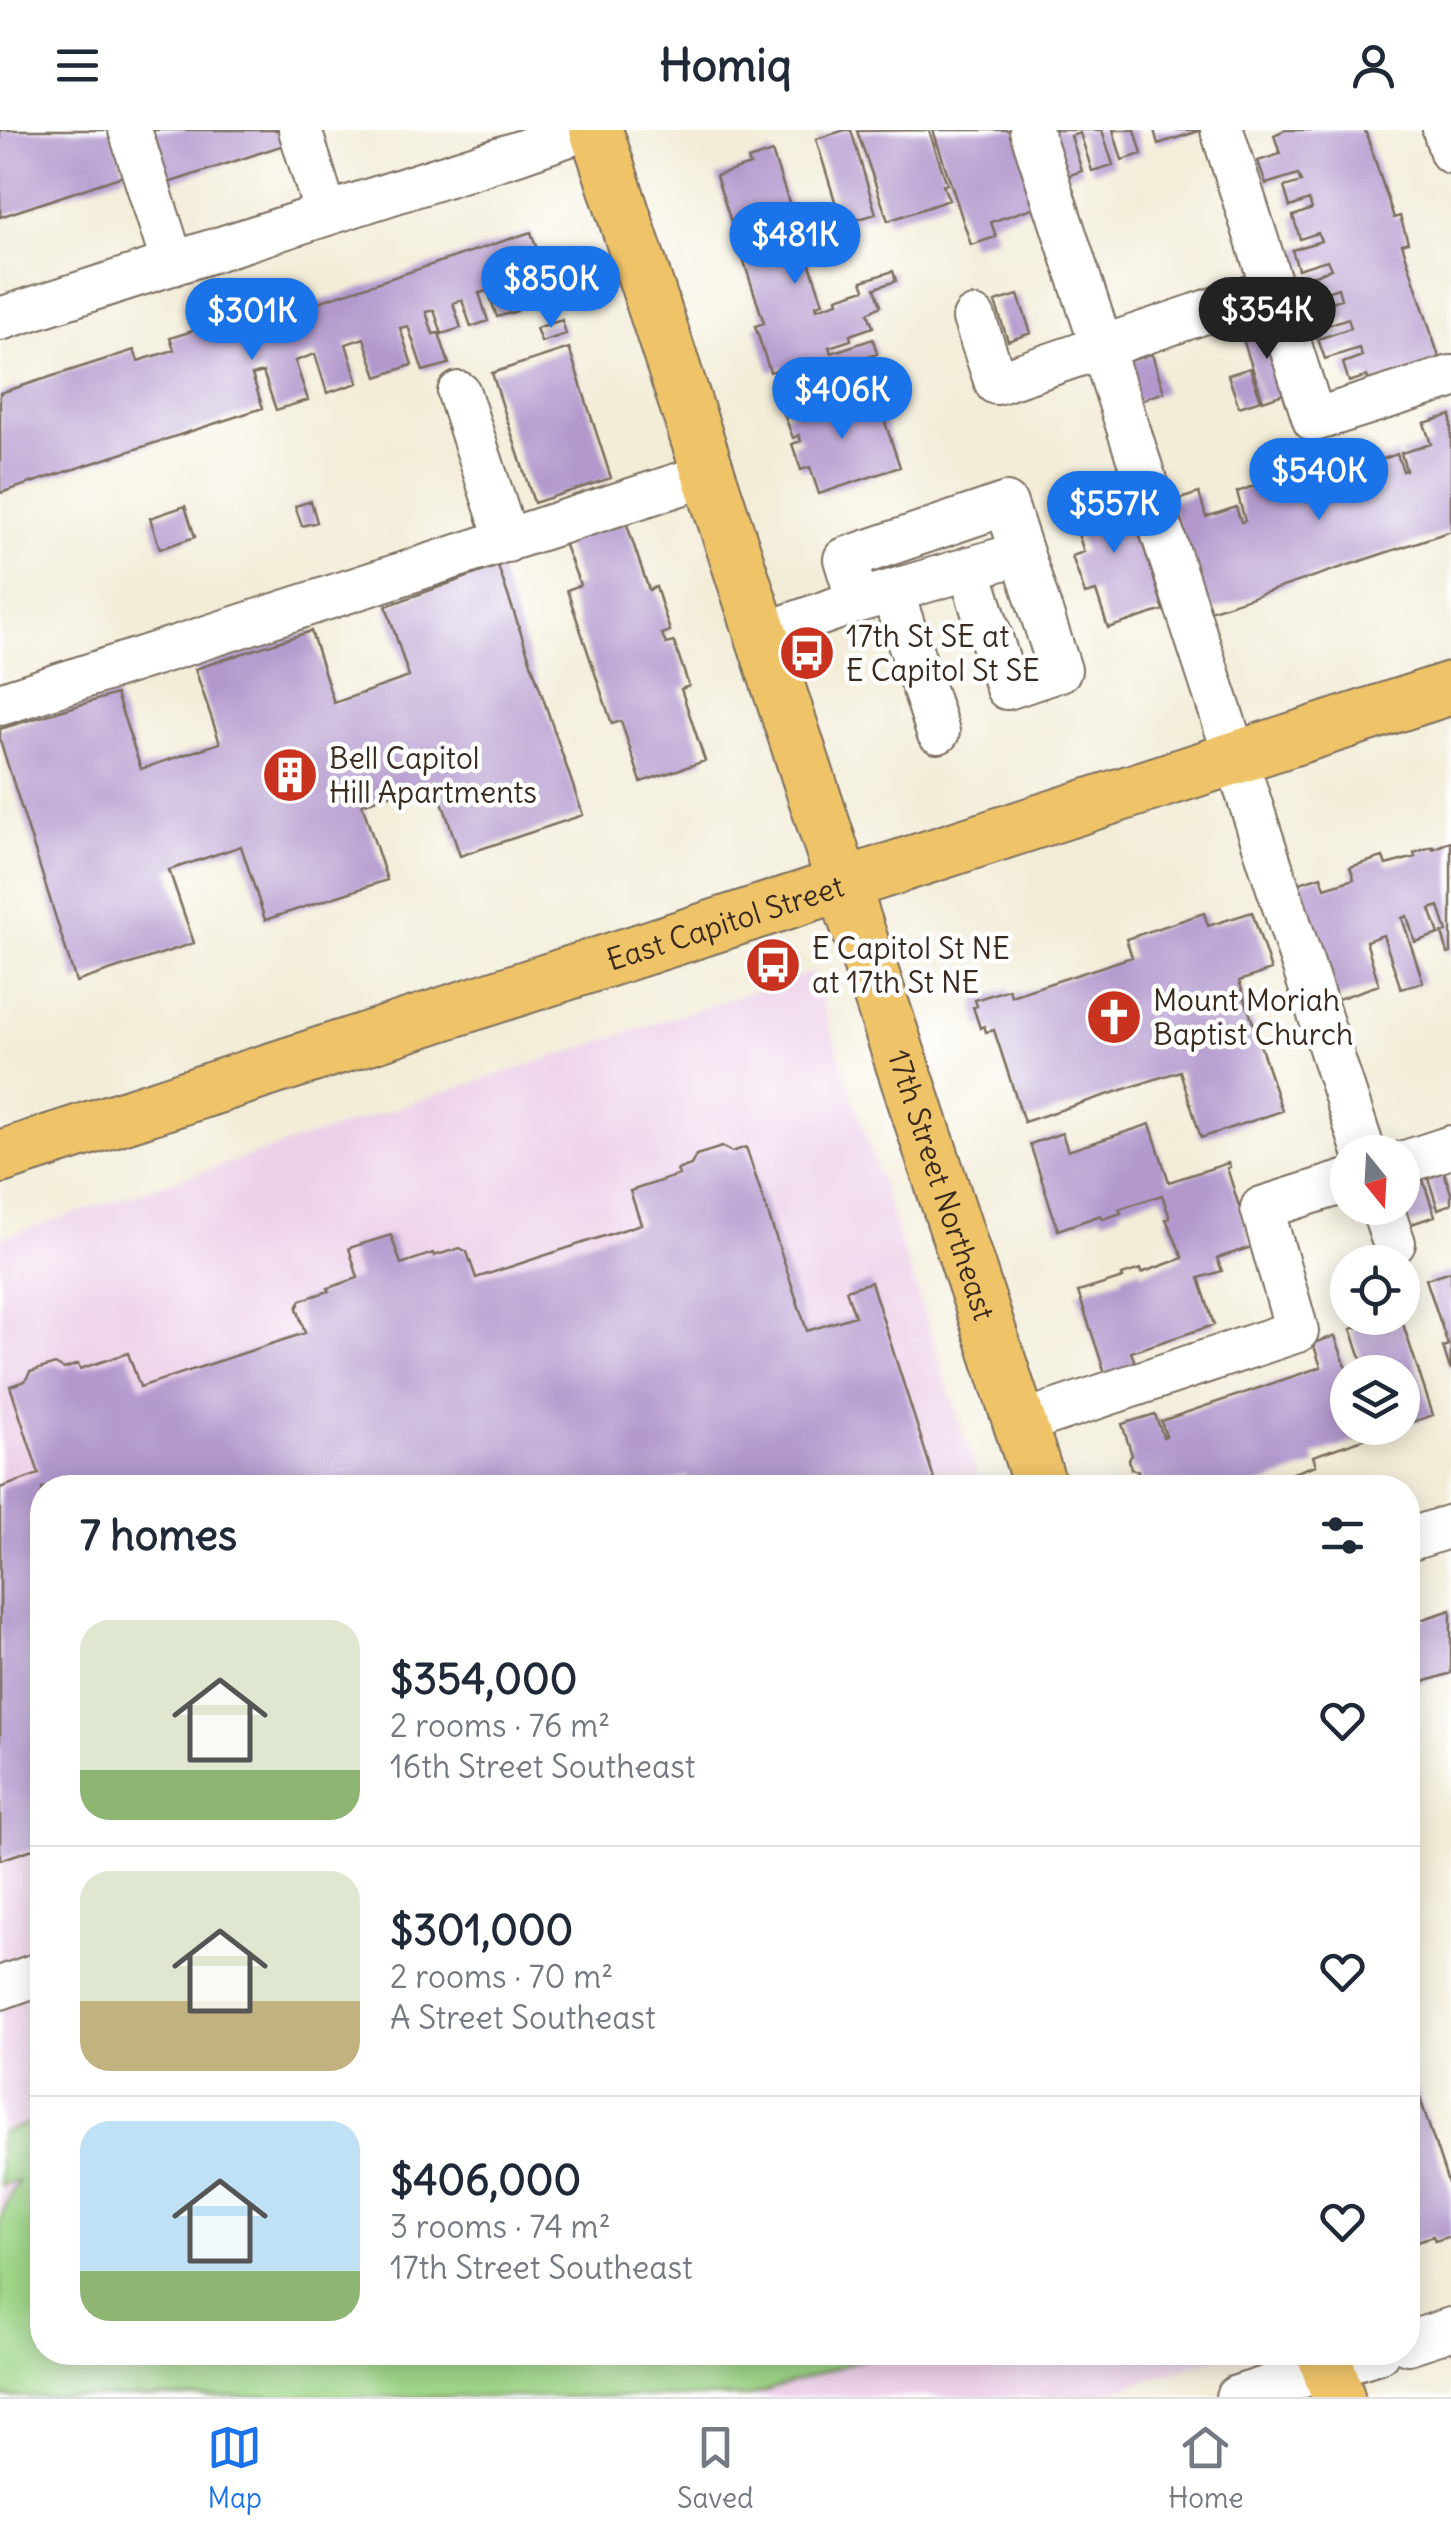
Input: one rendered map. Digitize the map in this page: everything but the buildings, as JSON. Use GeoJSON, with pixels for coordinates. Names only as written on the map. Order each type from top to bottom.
{"type":"FeatureCollection","features":[{"type":"Feature","properties":{"kind":"main road","name":"17th Street Northeast"},"geometry":{"type":"LineString","coordinates":[[596,130],[1038,1475]]}},
{"type":"Feature","properties":{"kind":"main road","name":"East Capitol Street"},"geometry":{"type":"LineString","coordinates":[[0,1157],[1451,688]]}},
{"type":"Feature","properties":{"kind":"street"},"geometry":{"type":"LineString","coordinates":[[130,130],[173,264]]}},
{"type":"Feature","properties":{"kind":"street"},"geometry":{"type":"LineString","coordinates":[[300,130],[326,214]]}},
{"type":"Feature","properties":{"kind":"street"},"geometry":{"type":"LineString","coordinates":[[0,319],[583,130]]}},
{"type":"Feature","properties":{"kind":"street"},"geometry":{"type":"LineString","coordinates":[[1031,130],[1359,1135]]}},
{"type":"Feature","properties":{"kind":"street"},"geometry":{"type":"LineString","coordinates":[[1222,130],[1314,420],[1451,377]]}},
{"type":"Feature","properties":{"kind":"street"},"geometry":{"type":"LineString","coordinates":[[1444,130],[1451,152]]}},
{"type":"Feature","properties":{"kind":"street"},"geometry":{"type":"LineString","coordinates":[[974,318],[996,383],[1273,289]]}},
{"type":"Feature","properties":{"kind":"street"},"geometry":{"type":"LineString","coordinates":[[460,394],[507,541]]}},
{"type":"Feature","properties":{"kind":"street"},"geometry":{"type":"LineString","coordinates":[[0,704],[708,475]]}},
{"type":"Feature","properties":{"kind":"street"},"geometry":{"type":"LineString","coordinates":[[938,732],[875,596],[845,559],[1006,504],[1060,670],[1006,688],[969,568]]}},
{"type":"Feature","properties":{"kind":"street"},"geometry":{"type":"LineString","coordinates":[[761,635],[875,596],[1022,553]]}},
{"type":"Feature","properties":{"kind":"street"},"geometry":{"type":"LineString","coordinates":[[1420,1157],[1451,1147]]}},
{"type":"Feature","properties":{"kind":"street"},"geometry":{"type":"LineString","coordinates":[[1020,1422],[1296,1330],[1262,1208],[1330,1187]]}},
{"type":"Feature","properties":{"kind":"street"},"geometry":{"type":"LineString","coordinates":[[1420,1536],[1451,1526]]}},
{"type":"Feature","properties":{"kind":"street"},"geometry":{"type":"LineString","coordinates":[[0,1988],[30,1978]]}},
{"type":"Feature","properties":{"kind":"street"},"geometry":{"type":"LineString","coordinates":[[1420,2339],[1451,2329]]}},
{"type":"Feature","properties":{"kind":"street"},"geometry":{"type":"LineString","coordinates":[[1237,2397],[1330,2373]]}},
{"type":"Feature","properties":{"kind":"shaded area"},"geometry":{"type":"Polygon","coordinates":[[[812,972],[977,1475],[30,1475],[30,2365],[1193,2365],[1094,2397],[0,2397],[0,1238],[812,972]]]}},
{"type":"Feature","properties":{"kind":"green space"},"geometry":{"type":"Polygon","coordinates":[[[30,2123],[30,2365],[844,2365],[747,2397],[0,2397],[0,2218],[18,2181],[0,2185],[0,2133],[30,2123]]]}},
{"type":"Feature","properties":{"kind":"place","name":"17th St SE at E Capitol St SE"},"geometry":{"type":"Point","coordinates":[807,653]}},
{"type":"Feature","properties":{"kind":"place","name":"Bell Capitol Hill Apartments"},"geometry":{"type":"Point","coordinates":[290,775]}},
{"type":"Feature","properties":{"kind":"place","name":"E Capitol St NE at 17th St NE"},"geometry":{"type":"Point","coordinates":[773,965]}},
{"type":"Feature","properties":{"kind":"place","name":"Mount Moriah Baptist Church"},"geometry":{"type":"Point","coordinates":[1114,1017]}}]}
